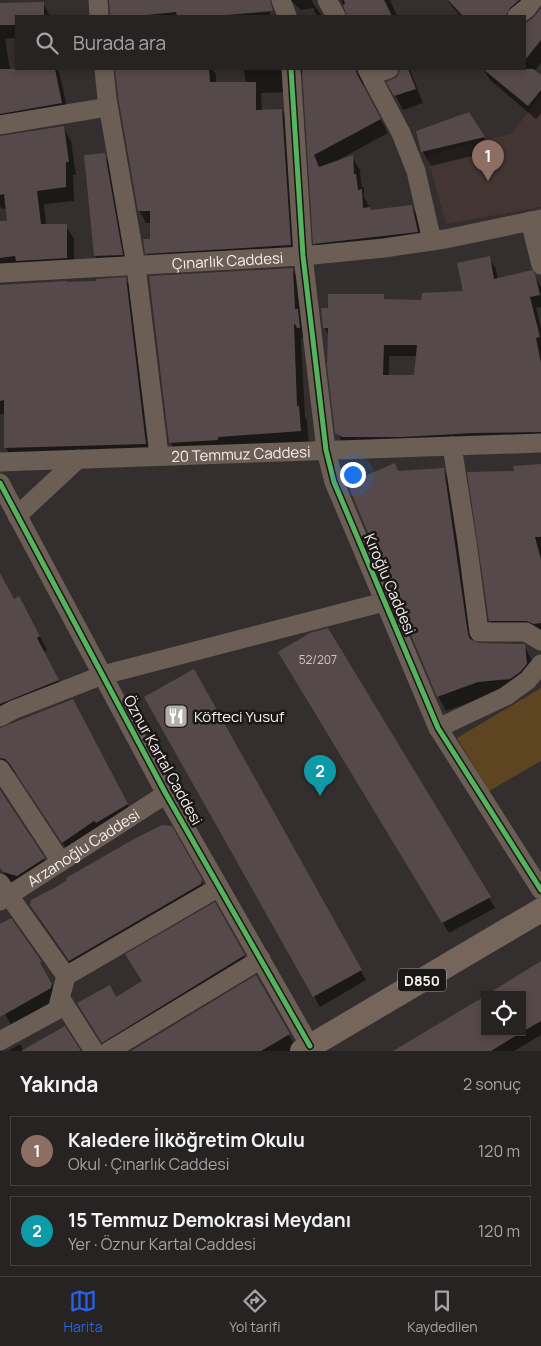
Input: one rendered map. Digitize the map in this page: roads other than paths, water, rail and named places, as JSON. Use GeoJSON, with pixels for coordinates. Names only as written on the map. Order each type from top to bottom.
{"type":"FeatureCollection","features":[{"type":"Feature","properties":{"kind":"main road","name":"D850"},"geometry":{"type":"LineString","coordinates":[[306,1048],[541,910]]}},
{"type":"Feature","properties":{"kind":"street"},"geometry":{"type":"LineString","coordinates":[[98,0],[100,15]]}},
{"type":"Feature","properties":{"kind":"street"},"geometry":{"type":"LineString","coordinates":[[326,0],[335,15]]}},
{"type":"Feature","properties":{"kind":"street"},"geometry":{"type":"LineString","coordinates":[[518,15],[533,0]]}},
{"type":"Feature","properties":{"kind":"street"},"geometry":{"type":"LineString","coordinates":[[104,70],[108,107],[136,266],[159,455]]}},
{"type":"Feature","properties":{"kind":"street","name":"Kıroğlu Caddesi"},"geometry":{"type":"LineString","coordinates":[[291,70],[303,256],[326,450],[334,482],[438,728],[541,890]]}},
{"type":"Feature","properties":{"kind":"street"},"geometry":{"type":"LineString","coordinates":[[382,70],[369,72],[407,148],[416,172],[432,240]]}},
{"type":"Feature","properties":{"kind":"street"},"geometry":{"type":"LineString","coordinates":[[0,125],[108,107]]}},
{"type":"Feature","properties":{"kind":"street"},"geometry":{"type":"LineString","coordinates":[[535,220],[541,265]]}},
{"type":"Feature","properties":{"kind":"street","name":"Çınarlık Caddesi"},"geometry":{"type":"LineString","coordinates":[[0,273],[303,256],[384,248],[535,220]]}},
{"type":"Feature","properties":{"kind":"street","name":"20 Temmuz Caddesi"},"geometry":{"type":"LineString","coordinates":[[0,462],[541,443]]}},
{"type":"Feature","properties":{"kind":"street"},"geometry":{"type":"LineString","coordinates":[[452,446],[479,632],[526,632],[541,641]]}},
{"type":"Feature","properties":{"kind":"street"},"geometry":{"type":"LineString","coordinates":[[17,516],[78,459]]}},
{"type":"Feature","properties":{"kind":"street","name":"Öznur Kartal Caddesi"},"geometry":{"type":"LineString","coordinates":[[3,495],[17,516],[166,794],[261,959],[306,1048]]}},
{"type":"Feature","properties":{"kind":"street"},"geometry":{"type":"LineString","coordinates":[[0,717],[13,710],[103,675],[384,602]]}},
{"type":"Feature","properties":{"kind":"street"},"geometry":{"type":"LineString","coordinates":[[438,728],[506,696],[528,680],[541,664]]}},
{"type":"Feature","properties":{"kind":"street"},"geometry":{"type":"LineString","coordinates":[[0,769],[61,862]]}},
{"type":"Feature","properties":{"kind":"street","name":"Arzanoğlu Caddesi"},"geometry":{"type":"LineString","coordinates":[[3,893],[61,862],[166,794]]}},
{"type":"Feature","properties":{"kind":"street"},"geometry":{"type":"LineString","coordinates":[[66,976],[219,887]]}},
{"type":"Feature","properties":{"kind":"street"},"geometry":{"type":"LineString","coordinates":[[0,1041],[58,1010],[66,976],[3,893]]}},
{"type":"Feature","properties":{"kind":"street"},"geometry":{"type":"LineString","coordinates":[[109,1051],[261,959]]}},
{"type":"Feature","properties":{"kind":"street"},"geometry":{"type":"LineString","coordinates":[[62,999],[94,1051]]}},
{"type":"Feature","properties":{"kind":"place","name":"Kaledere İlköğretim Okulu"},"geometry":{"type":"Point","coordinates":[488,181]}},
{"type":"Feature","properties":{"kind":"place","name":"Köfteci Yusuf"},"geometry":{"type":"Point","coordinates":[176,716]}},
{"type":"Feature","properties":{"kind":"place","name":"15 Temmuz Demokrasi Meydanı"},"geometry":{"type":"Point","coordinates":[320,796]}}]}
